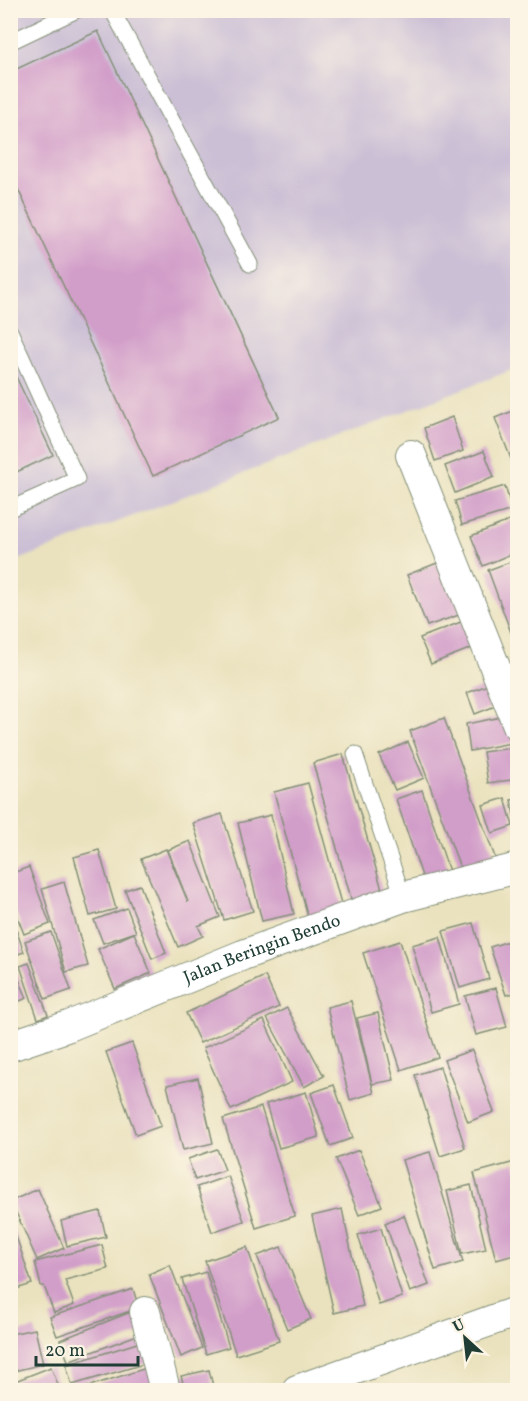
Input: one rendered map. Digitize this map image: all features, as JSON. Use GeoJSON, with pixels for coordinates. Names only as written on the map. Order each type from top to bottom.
{"type":"FeatureCollection","features":[{"type":"Feature","properties":{"kind":"street"},"geometry":{"type":"LineString","coordinates":[[411,455],[518,725]]}},
{"type":"Feature","properties":{"kind":"street","name":"Jalan Beringin Bendo"},"geometry":{"type":"LineString","coordinates":[[10,1046],[69,1026],[243,955],[403,897],[518,868]]}},
{"type":"Feature","properties":{"kind":"street"},"geometry":{"type":"LineString","coordinates":[[297,1390],[518,1311]]}},
{"type":"Feature","properties":{"kind":"street"},"geometry":{"type":"LineString","coordinates":[[145,1312],[165,1390]]}},
{"type":"Feature","properties":{"kind":"lane"},"geometry":{"type":"LineString","coordinates":[[10,42],[77,10]]}},
{"type":"Feature","properties":{"kind":"lane"},"geometry":{"type":"LineString","coordinates":[[112,10],[249,264]]}},
{"type":"Feature","properties":{"kind":"lane"},"geometry":{"type":"LineString","coordinates":[[10,331],[77,479],[10,509]]}},
{"type":"Feature","properties":{"kind":"lane"},"geometry":{"type":"LineString","coordinates":[[355,754],[403,897]]}},
{"type":"Feature","properties":{"kind":"shaded area"},"geometry":{"type":"Polygon","coordinates":[[[11,11],[517,11],[517,368],[11,563],[11,11]]]}},
{"type":"Feature","properties":{"kind":"building"},"geometry":{"type":"Polygon","coordinates":[[[98,31],[279,417],[153,476],[10,172],[10,72],[98,31]]]}},
{"type":"Feature","properties":{"kind":"building"},"geometry":{"type":"Polygon","coordinates":[[[10,364],[53,455],[10,475],[10,364]]]}},
{"type":"Feature","properties":{"kind":"building"},"geometry":{"type":"Polygon","coordinates":[[[518,409],[518,462],[513,464],[495,418],[518,409]]]}},
{"type":"Feature","properties":{"kind":"building"},"geometry":{"type":"Polygon","coordinates":[[[452,417],[463,451],[435,461],[424,428],[452,417]]]}},
{"type":"Feature","properties":{"kind":"building"},"geometry":{"type":"Polygon","coordinates":[[[484,451],[494,477],[455,493],[445,466],[484,451]]]}},
{"type":"Feature","properties":{"kind":"building"},"geometry":{"type":"Polygon","coordinates":[[[505,486],[512,510],[462,525],[455,501],[505,486]]]}},
{"type":"Feature","properties":{"kind":"building"},"geometry":{"type":"Polygon","coordinates":[[[514,519],[518,528],[518,551],[483,566],[471,536],[514,519]]]}},
{"type":"Feature","properties":{"kind":"building"},"geometry":{"type":"Polygon","coordinates":[[[518,559],[518,649],[517,649],[488,570],[518,559]]]}},
{"type":"Feature","properties":{"kind":"building"},"geometry":{"type":"Polygon","coordinates":[[[442,561],[462,614],[427,626],[407,575],[442,561]]]}},
{"type":"Feature","properties":{"kind":"building"},"geometry":{"type":"Polygon","coordinates":[[[471,618],[482,644],[431,664],[420,638],[471,618]]]}},
{"type":"Feature","properties":{"kind":"building"},"geometry":{"type":"Polygon","coordinates":[[[490,684],[498,705],[475,714],[467,693],[490,684]]]}},
{"type":"Feature","properties":{"kind":"building"},"geometry":{"type":"Polygon","coordinates":[[[511,715],[516,742],[470,751],[466,724],[511,715]]]}},
{"type":"Feature","properties":{"kind":"building"},"geometry":{"type":"Polygon","coordinates":[[[444,718],[496,860],[462,873],[410,731],[444,718]]]}},
{"type":"Feature","properties":{"kind":"building"},"geometry":{"type":"Polygon","coordinates":[[[408,742],[424,778],[395,790],[379,755],[408,742]]]}},
{"type":"Feature","properties":{"kind":"building"},"geometry":{"type":"Polygon","coordinates":[[[518,747],[518,779],[488,783],[483,752],[518,747]]]}},
{"type":"Feature","properties":{"kind":"building"},"geometry":{"type":"Polygon","coordinates":[[[343,754],[385,900],[354,909],[313,763],[343,754]]]}},
{"type":"Feature","properties":{"kind":"building"},"geometry":{"type":"Polygon","coordinates":[[[308,783],[345,918],[311,928],[274,792],[308,783]]]}},
{"type":"Feature","properties":{"kind":"building"},"geometry":{"type":"Polygon","coordinates":[[[422,790],[450,874],[424,882],[396,799],[422,790]]]}},
{"type":"Feature","properties":{"kind":"building"},"geometry":{"type":"Polygon","coordinates":[[[505,798],[513,826],[492,833],[483,805],[505,798]]]}},
{"type":"Feature","properties":{"kind":"building"},"geometry":{"type":"Polygon","coordinates":[[[518,799],[518,821],[515,821],[511,800],[518,799]]]}},
{"type":"Feature","properties":{"kind":"building"},"geometry":{"type":"Polygon","coordinates":[[[222,814],[253,911],[224,920],[193,823],[222,814]]]}},
{"type":"Feature","properties":{"kind":"building"},"geometry":{"type":"Polygon","coordinates":[[[271,815],[294,914],[262,921],[238,823],[271,815]]]}},
{"type":"Feature","properties":{"kind":"building"},"geometry":{"type":"Polygon","coordinates":[[[190,841],[220,917],[198,926],[203,936],[178,947],[141,859],[166,849],[188,902],[168,850],[190,841]]]}},
{"type":"Feature","properties":{"kind":"building"},"geometry":{"type":"Polygon","coordinates":[[[99,850],[116,909],[90,916],[74,857],[99,850]]]}},
{"type":"Feature","properties":{"kind":"building"},"geometry":{"type":"Polygon","coordinates":[[[29,867],[50,924],[24,934],[10,898],[10,874],[29,867]]]}},
{"type":"Feature","properties":{"kind":"building"},"geometry":{"type":"Polygon","coordinates":[[[64,882],[88,966],[66,972],[42,889],[64,882]]]}},
{"type":"Feature","properties":{"kind":"building"},"geometry":{"type":"Polygon","coordinates":[[[140,885],[166,953],[152,959],[125,890],[140,885]]]}},
{"type":"Feature","properties":{"kind":"building"},"geometry":{"type":"Polygon","coordinates":[[[127,908],[136,932],[103,943],[94,920],[127,908]]]}},
{"type":"Feature","properties":{"kind":"building"},"geometry":{"type":"Polygon","coordinates":[[[11,915],[24,952],[12,956],[10,953],[11,915]]]}},
{"type":"Feature","properties":{"kind":"building"},"geometry":{"type":"Polygon","coordinates":[[[473,923],[489,979],[460,988],[443,931],[473,923]]]}},
{"type":"Feature","properties":{"kind":"building"},"geometry":{"type":"Polygon","coordinates":[[[51,932],[71,990],[45,999],[25,941],[51,932]]]}},
{"type":"Feature","properties":{"kind":"building"},"geometry":{"type":"Polygon","coordinates":[[[134,933],[151,973],[115,989],[98,949],[134,933]]]}},
{"type":"Feature","properties":{"kind":"building"},"geometry":{"type":"Polygon","coordinates":[[[440,937],[459,1004],[431,1012],[412,945],[440,937]]]}},
{"type":"Feature","properties":{"kind":"building"},"geometry":{"type":"Polygon","coordinates":[[[515,939],[518,947],[518,992],[506,995],[490,947],[515,939]]]}},
{"type":"Feature","properties":{"kind":"building"},"geometry":{"type":"Polygon","coordinates":[[[400,941],[438,1057],[401,1070],[363,953],[400,941]]]}},
{"type":"Feature","properties":{"kind":"building"},"geometry":{"type":"Polygon","coordinates":[[[10,959],[27,998],[10,1005],[10,959]]]}},
{"type":"Feature","properties":{"kind":"building"},"geometry":{"type":"Polygon","coordinates":[[[29,963],[48,1015],[38,1019],[20,966],[29,963]]]}},
{"type":"Feature","properties":{"kind":"building"},"geometry":{"type":"Polygon","coordinates":[[[265,976],[279,1007],[200,1043],[186,1013],[265,976]]]}},
{"type":"Feature","properties":{"kind":"building"},"geometry":{"type":"Polygon","coordinates":[[[496,988],[507,1027],[476,1035],[465,996],[496,988]]]}},
{"type":"Feature","properties":{"kind":"building"},"geometry":{"type":"Polygon","coordinates":[[[351,1001],[374,1093],[350,1100],[327,1007],[351,1001]]]}},
{"type":"Feature","properties":{"kind":"building"},"geometry":{"type":"Polygon","coordinates":[[[287,1008],[324,1076],[304,1087],[267,1018],[287,1008]]]}},
{"type":"Feature","properties":{"kind":"building"},"geometry":{"type":"Polygon","coordinates":[[[378,1013],[394,1080],[372,1084],[357,1018],[378,1013]]]}},
{"type":"Feature","properties":{"kind":"building"},"geometry":{"type":"Polygon","coordinates":[[[264,1020],[292,1082],[231,1110],[203,1048],[264,1020]]]}},
{"type":"Feature","properties":{"kind":"building"},"geometry":{"type":"Polygon","coordinates":[[[132,1043],[161,1126],[136,1135],[106,1052],[132,1043]]]}},
{"type":"Feature","properties":{"kind":"building"},"geometry":{"type":"Polygon","coordinates":[[[472,1050],[494,1112],[468,1122],[444,1060],[472,1050]]]}},
{"type":"Feature","properties":{"kind":"building"},"geometry":{"type":"Polygon","coordinates":[[[440,1067],[465,1148],[440,1156],[415,1075],[440,1067]]]}},
{"type":"Feature","properties":{"kind":"building"},"geometry":{"type":"Polygon","coordinates":[[[198,1078],[213,1143],[183,1150],[167,1085],[198,1078]]]}},
{"type":"Feature","properties":{"kind":"building"},"geometry":{"type":"Polygon","coordinates":[[[334,1085],[353,1138],[330,1146],[311,1093],[334,1085]]]}},
{"type":"Feature","properties":{"kind":"building"},"geometry":{"type":"Polygon","coordinates":[[[306,1092],[319,1137],[279,1148],[266,1104],[306,1092]]]}},
{"type":"Feature","properties":{"kind":"building"},"geometry":{"type":"Polygon","coordinates":[[[261,1107],[295,1216],[256,1228],[223,1119],[261,1107]]]}},
{"type":"Feature","properties":{"kind":"building"},"geometry":{"type":"Polygon","coordinates":[[[217,1149],[225,1170],[195,1180],[188,1159],[217,1149]]]}},
{"type":"Feature","properties":{"kind":"building"},"geometry":{"type":"Polygon","coordinates":[[[359,1150],[382,1206],[359,1215],[336,1159],[359,1150]]]}},
{"type":"Feature","properties":{"kind":"building"},"geometry":{"type":"Polygon","coordinates":[[[430,1152],[463,1262],[435,1270],[402,1160],[430,1152]]]}},
{"type":"Feature","properties":{"kind":"building"},"geometry":{"type":"Polygon","coordinates":[[[515,1162],[518,1172],[518,1254],[496,1260],[474,1173],[515,1162]]]}},
{"type":"Feature","properties":{"kind":"building"},"geometry":{"type":"Polygon","coordinates":[[[228,1176],[244,1221],[212,1232],[197,1187],[228,1176]]]}},
{"type":"Feature","properties":{"kind":"building"},"geometry":{"type":"Polygon","coordinates":[[[471,1185],[486,1249],[462,1254],[447,1191],[471,1185]]]}},
{"type":"Feature","properties":{"kind":"building"},"geometry":{"type":"Polygon","coordinates":[[[38,1189],[64,1248],[37,1260],[11,1201],[38,1189]]]}},
{"type":"Feature","properties":{"kind":"building"},"geometry":{"type":"Polygon","coordinates":[[[342,1209],[363,1306],[334,1313],[312,1216],[342,1209]]]}},
{"type":"Feature","properties":{"kind":"building"},"geometry":{"type":"Polygon","coordinates":[[[100,1211],[106,1237],[67,1246],[61,1221],[100,1211]]]}},
{"type":"Feature","properties":{"kind":"building"},"geometry":{"type":"Polygon","coordinates":[[[404,1215],[429,1285],[410,1292],[385,1223],[404,1215]]]}},
{"type":"Feature","properties":{"kind":"building"},"geometry":{"type":"Polygon","coordinates":[[[10,1218],[32,1284],[10,1291],[10,1218]]]}},
{"type":"Feature","properties":{"kind":"building"},"geometry":{"type":"Polygon","coordinates":[[[381,1228],[402,1297],[379,1305],[358,1235],[381,1228]]]}},
{"type":"Feature","properties":{"kind":"building"},"geometry":{"type":"Polygon","coordinates":[[[102,1245],[108,1269],[65,1280],[74,1305],[54,1313],[44,1286],[41,1286],[35,1262],[102,1245]]]}},
{"type":"Feature","properties":{"kind":"building"},"geometry":{"type":"Polygon","coordinates":[[[247,1247],[279,1341],[236,1355],[205,1261],[247,1247]]]}},
{"type":"Feature","properties":{"kind":"building"},"geometry":{"type":"Polygon","coordinates":[[[281,1247],[311,1319],[287,1329],[257,1256],[281,1247]]]}},
{"type":"Feature","properties":{"kind":"building"},"geometry":{"type":"Polygon","coordinates":[[[170,1265],[202,1348],[181,1357],[149,1274],[170,1265]]]}},
{"type":"Feature","properties":{"kind":"building"},"geometry":{"type":"Polygon","coordinates":[[[206,1272],[229,1347],[206,1354],[182,1279],[206,1272]]]}},
{"type":"Feature","properties":{"kind":"building"},"geometry":{"type":"Polygon","coordinates":[[[133,1289],[139,1308],[57,1336],[50,1317],[133,1289]]]}},
{"type":"Feature","properties":{"kind":"building"},"geometry":{"type":"Polygon","coordinates":[[[136,1310],[145,1332],[68,1361],[60,1340],[136,1310]]]}},
{"type":"Feature","properties":{"kind":"building"},"geometry":{"type":"Polygon","coordinates":[[[35,1329],[43,1364],[10,1372],[10,1334],[35,1329]]]}},
{"type":"Feature","properties":{"kind":"building"},"geometry":{"type":"Polygon","coordinates":[[[147,1340],[154,1361],[72,1385],[66,1365],[147,1340]]]}},
{"type":"Feature","properties":{"kind":"building"},"geometry":{"type":"Polygon","coordinates":[[[156,1365],[157,1390],[77,1390],[156,1365]]]}},
{"type":"Feature","properties":{"kind":"building"},"geometry":{"type":"Polygon","coordinates":[[[51,1367],[60,1390],[10,1390],[10,1383],[51,1367]]]}},
{"type":"Feature","properties":{"kind":"building"},"geometry":{"type":"Polygon","coordinates":[[[209,1370],[214,1390],[185,1390],[181,1376],[209,1370]]]}}]}
